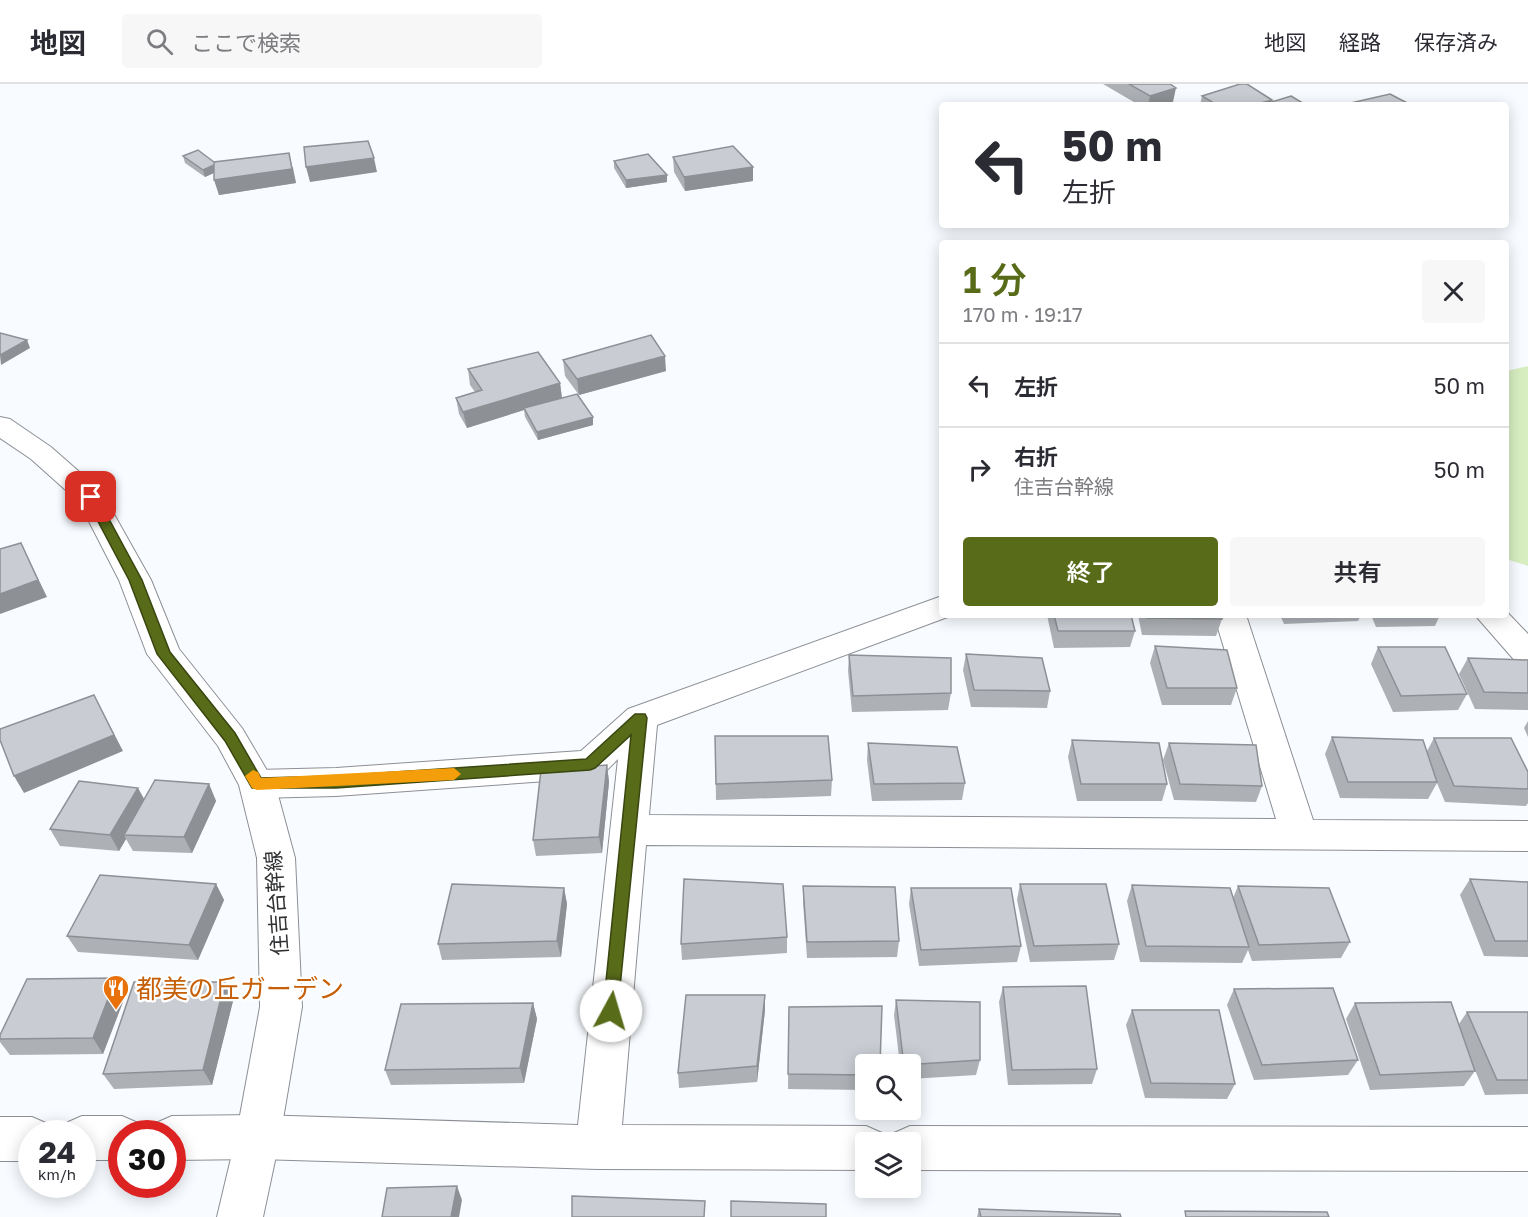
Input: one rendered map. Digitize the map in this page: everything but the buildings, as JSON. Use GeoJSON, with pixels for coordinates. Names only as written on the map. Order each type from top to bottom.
{"type":"FeatureCollection","features":[{"type":"Feature","properties":{"kind":"street","name":"住吉台幹線"},"geometry":{"type":"LineString","coordinates":[[0,425],[40,453],[91,497],[135,580],[164,654],[230,737],[257,784],[276,858],[281,1007],[258,1137],[240,1217]]}},
{"type":"Feature","properties":{"kind":"street"},"geometry":{"type":"LineString","coordinates":[[257,784],[336,782],[590,764],[640,718],[939,609]]}},
{"type":"Feature","properties":{"kind":"street"},"geometry":{"type":"LineString","coordinates":[[1231,618],[1299,834]]}},
{"type":"Feature","properties":{"kind":"street"},"geometry":{"type":"LineString","coordinates":[[1494,618],[1528,654]]}},
{"type":"Feature","properties":{"kind":"street"},"geometry":{"type":"LineString","coordinates":[[598,1147],[640,718]]}},
{"type":"Feature","properties":{"kind":"street"},"geometry":{"type":"LineString","coordinates":[[629,830],[1528,836]]}},
{"type":"Feature","properties":{"kind":"street"},"geometry":{"type":"LineString","coordinates":[[186,1137],[598,1147],[855,1148]]}},
{"type":"Feature","properties":{"kind":"street"},"geometry":{"type":"LineString","coordinates":[[0,1139],[18,1139]]}},
{"type":"Feature","properties":{"kind":"street"},"geometry":{"type":"LineString","coordinates":[[921,1148],[1528,1149]]}},
{"type":"Feature","properties":{"kind":"green space"},"geometry":{"type":"Polygon","coordinates":[[[1528,366],[1528,566],[1509,560],[1509,370],[1528,366]]]}},
{"type":"Feature","properties":{"kind":"slow traffic"},"geometry":{"type":"LineString","coordinates":[[253,776],[257,784],[336,782],[454,774]]}},
{"type":"Feature","properties":{"kind":"place","name":"都美の丘ガーデン"},"geometry":{"type":"Point","coordinates":[116,1011]}},
{"type":"Feature","properties":{"kind":"route"},"geometry":{"type":"LineString","coordinates":[[91,497],[135,580],[164,654],[230,737],[257,784],[336,782],[590,764],[640,718],[611,1011]]}}]}
